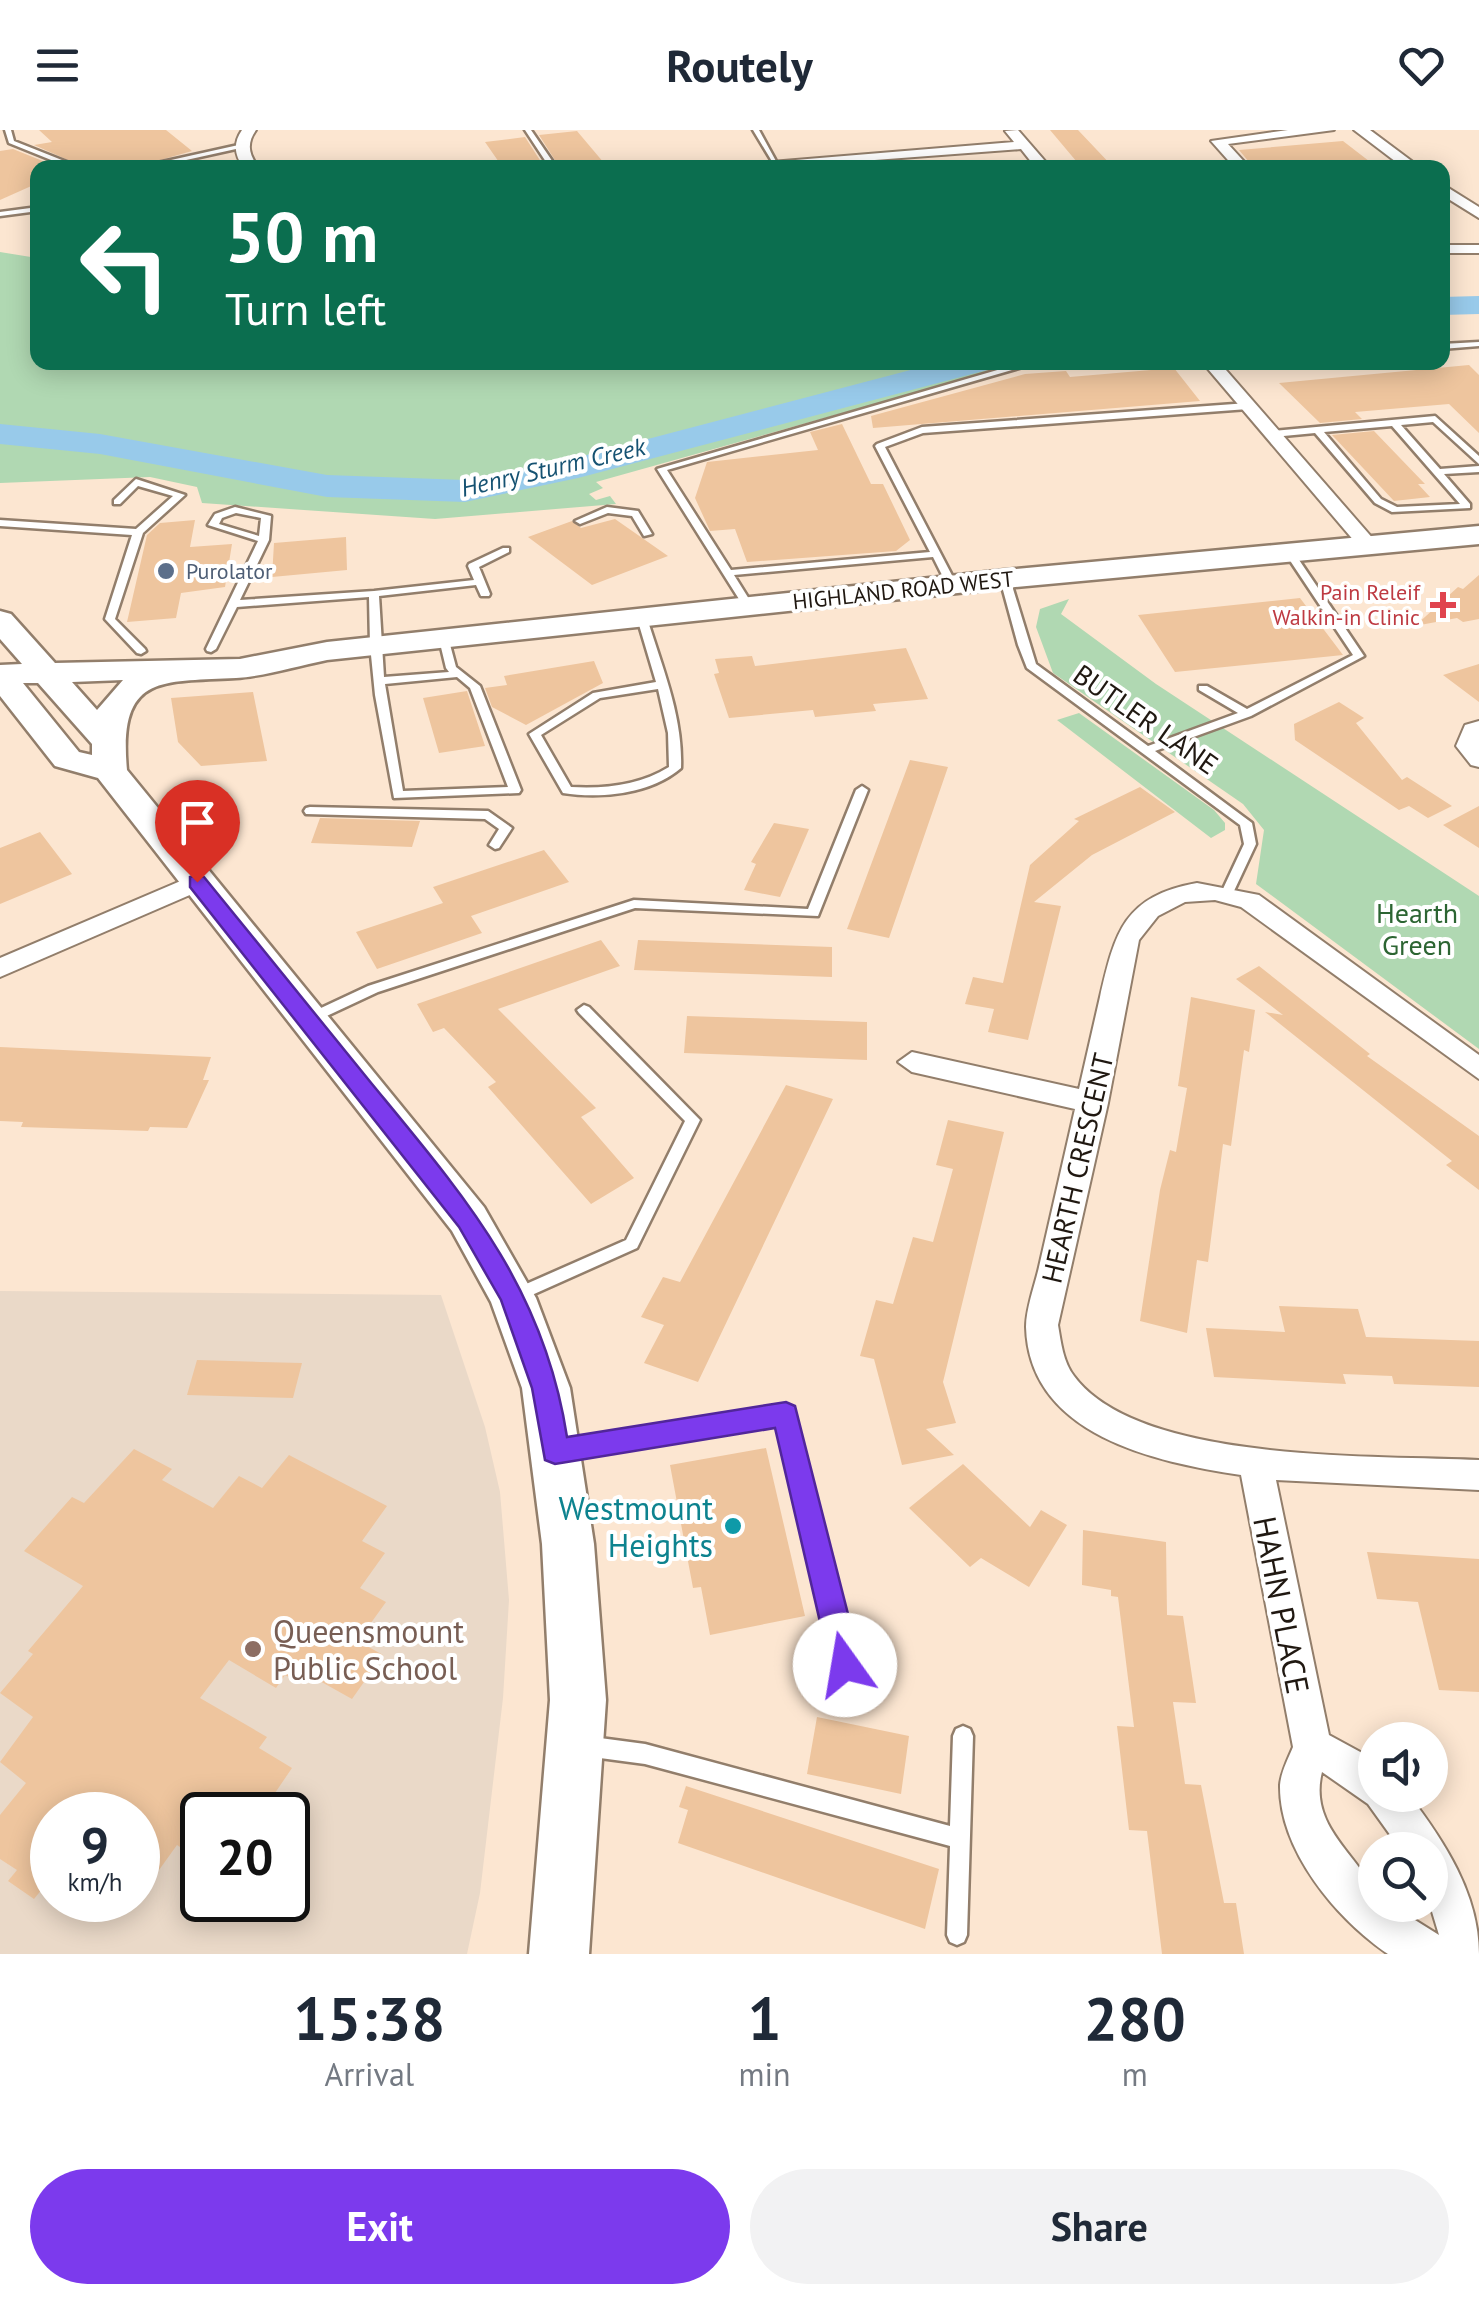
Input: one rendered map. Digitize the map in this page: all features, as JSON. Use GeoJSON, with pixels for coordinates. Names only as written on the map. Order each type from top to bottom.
{"type":"FeatureCollection","features":[{"type":"Feature","properties":{"kind":"main road","name":"HIGHLAND ROAD WEST"},"geometry":{"type":"LineString","coordinates":[[0,674],[25,659],[152,661],[240,668],[327,651],[952,585],[1479,535]]}},
{"type":"Feature","properties":{"kind":"main road"},"geometry":{"type":"LineString","coordinates":[[0,620],[25,659],[109,756],[197,882],[310,1018],[468,1220],[513,1298],[546,1388],[568,1544],[578,1700],[559,1954]]}},
{"type":"Feature","properties":{"kind":"main road","name":"HIGHLAND ROAD WEST"},"geometry":{"type":"LineString","coordinates":[[152,661],[211,648],[327,651]]}},
{"type":"Feature","properties":{"kind":"main road"},"geometry":{"type":"LineString","coordinates":[[109,756],[110,714],[152,661]]}},
{"type":"Feature","properties":{"kind":"main road"},"geometry":{"type":"LineString","coordinates":[[0,674],[68,759],[109,756]]}},
{"type":"Feature","properties":{"kind":"street"},"geometry":{"type":"LineString","coordinates":[[245,160],[242,146],[249,130]]}},
{"type":"Feature","properties":{"kind":"street"},"geometry":{"type":"LineString","coordinates":[[1012,130],[1037,160]]}},
{"type":"Feature","properties":{"kind":"street"},"geometry":{"type":"LineString","coordinates":[[1235,160],[1218,141],[1327,130]]}},
{"type":"Feature","properties":{"kind":"street"},"geometry":{"type":"LineString","coordinates":[[1361,130],[1403,160]]}},
{"type":"Feature","properties":{"kind":"street"},"geometry":{"type":"LineString","coordinates":[[847,160],[1024,144]]}},
{"type":"Feature","properties":{"kind":"street"},"geometry":{"type":"LineString","coordinates":[[1450,194],[1479,214]]}},
{"type":"Feature","properties":{"kind":"street"},"geometry":{"type":"LineString","coordinates":[[1450,249],[1479,249]]}},
{"type":"Feature","properties":{"kind":"street"},"geometry":{"type":"LineString","coordinates":[[1217,370],[1368,545]]}},
{"type":"Feature","properties":{"kind":"street"},"geometry":{"type":"LineString","coordinates":[[1479,728],[1473,730],[1468,746],[1479,760]]}},
{"type":"Feature","properties":{"kind":"street"},"geometry":{"type":"LineString","coordinates":[[0,968],[197,882]]}},
{"type":"Feature","properties":{"kind":"street"},"geometry":{"type":"LineString","coordinates":[[1228,891],[1250,900],[1479,1069]]}},
{"type":"Feature","properties":{"kind":"street","name":"HEARTH CRESCENT"},"geometry":{"type":"LineString","coordinates":[[1228,891],[1189,892],[1149,908],[1126,940],[1094,1103],[1042,1325],[1048,1360],[1066,1392],[1132,1436],[1174,1450],[1255,1462],[1479,1475]]}},
{"type":"Feature","properties":{"kind":"street"},"geometry":{"type":"LineString","coordinates":[[912,1062],[1094,1103]]}},
{"type":"Feature","properties":{"kind":"street","name":"HAHN PLACE"},"geometry":{"type":"LineString","coordinates":[[1255,1462],[1312,1748],[1300,1782],[1306,1823],[1331,1871],[1408,1946],[1432,1954]]}},
{"type":"Feature","properties":{"kind":"street"},"geometry":{"type":"LineString","coordinates":[[1312,1748],[1358,1771]]}},
{"type":"Feature","properties":{"kind":"street"},"geometry":{"type":"LineString","coordinates":[[1397,1812],[1412,1832]]}},
{"type":"Feature","properties":{"kind":"street"},"geometry":{"type":"LineString","coordinates":[[1448,1899],[1460,1927],[1458,1954]]}},
{"type":"Feature","properties":{"kind":"lane"},"geometry":{"type":"LineString","coordinates":[[8,130],[11,142],[58,160]]}},
{"type":"Feature","properties":{"kind":"lane"},"geometry":{"type":"LineString","coordinates":[[528,130],[549,160]]}},
{"type":"Feature","properties":{"kind":"lane"},"geometry":{"type":"LineString","coordinates":[[756,130],[774,160]]}},
{"type":"Feature","properties":{"kind":"lane"},"geometry":{"type":"LineString","coordinates":[[176,160],[242,146]]}},
{"type":"Feature","properties":{"kind":"lane"},"geometry":{"type":"LineString","coordinates":[[0,214],[30,210]]}},
{"type":"Feature","properties":{"kind":"lane"},"geometry":{"type":"LineString","coordinates":[[1450,346],[1479,344]]}},
{"type":"Feature","properties":{"kind":"lane"},"geometry":{"type":"LineString","coordinates":[[749,607],[662,469],[1008,370]]}},
{"type":"Feature","properties":{"kind":"lane"},"geometry":{"type":"LineString","coordinates":[[952,585],[880,446],[922,430],[1248,406]]}},
{"type":"Feature","properties":{"kind":"lane"},"geometry":{"type":"LineString","coordinates":[[1273,434],[1435,419],[1479,465]]}},
{"type":"Feature","properties":{"kind":"lane"},"geometry":{"type":"LineString","coordinates":[[1317,430],[1378,500],[1395,510],[1467,506],[1395,423]]}},
{"type":"Feature","properties":{"kind":"lane"},"geometry":{"type":"LineString","coordinates":[[1438,472],[1479,465]]}},
{"type":"Feature","properties":{"kind":"lane"},"geometry":{"type":"LineString","coordinates":[[117,502],[136,482],[180,495],[138,532],[110,619],[152,661]]}},
{"type":"Feature","properties":{"kind":"lane"},"geometry":{"type":"LineString","coordinates":[[580,521],[623,509],[635,513],[647,534]]}},
{"type":"Feature","properties":{"kind":"lane"},"geometry":{"type":"LineString","coordinates":[[211,648],[264,540],[266,516],[252,511],[218,516],[213,526],[264,540]]}},
{"type":"Feature","properties":{"kind":"lane"},"geometry":{"type":"LineString","coordinates":[[0,523],[102,525],[138,532]]}},
{"type":"Feature","properties":{"kind":"lane"},"geometry":{"type":"LineString","coordinates":[[485,594],[473,566],[506,550]]}},
{"type":"Feature","properties":{"kind":"lane"},"geometry":{"type":"LineString","coordinates":[[1148,750],[1247,714],[1360,656],[1290,552]]}},
{"type":"Feature","properties":{"kind":"lane"},"geometry":{"type":"LineString","coordinates":[[728,573],[935,554]]}},
{"type":"Feature","properties":{"kind":"lane","name":"BUTLER LANE"},"geometry":{"type":"LineString","coordinates":[[1005,580],[1016,605],[1019,641],[1031,666],[1237,814],[1251,831],[1250,844],[1228,891]]}},
{"type":"Feature","properties":{"kind":"lane"},"geometry":{"type":"LineString","coordinates":[[233,604],[480,582]]}},
{"type":"Feature","properties":{"kind":"lane"},"geometry":{"type":"LineString","coordinates":[[374,594],[373,647],[398,795],[514,790],[475,686],[451,668],[444,639]]}},
{"type":"Feature","properties":{"kind":"lane"},"geometry":{"type":"LineString","coordinates":[[642,618],[660,686],[677,753],[674,768],[663,778],[593,793],[568,790],[535,734],[597,695],[660,686]]}},
{"type":"Feature","properties":{"kind":"lane"},"geometry":{"type":"LineString","coordinates":[[379,682],[458,674]]}},
{"type":"Feature","properties":{"kind":"lane"},"geometry":{"type":"LineString","coordinates":[[1203,688],[1247,714]]}},
{"type":"Feature","properties":{"kind":"lane"},"geometry":{"type":"LineString","coordinates":[[310,1018],[373,989],[634,904],[812,913],[862,790]]}},
{"type":"Feature","properties":{"kind":"lane"},"geometry":{"type":"LineString","coordinates":[[310,811],[488,815],[506,828],[495,844]]}},
{"type":"Feature","properties":{"kind":"lane"},"geometry":{"type":"LineString","coordinates":[[513,1298],[632,1244],[693,1120],[584,1010]]}},
{"type":"Feature","properties":{"kind":"lane"},"geometry":{"type":"LineString","coordinates":[[555,1452],[786,1414],[845,1665]]}},
{"type":"Feature","properties":{"kind":"lane"},"geometry":{"type":"LineString","coordinates":[[957,1935],[963,1736]]}},
{"type":"Feature","properties":{"kind":"lane"},"geometry":{"type":"LineString","coordinates":[[575,1744],[646,1754],[960,1839]]}},
{"type":"Feature","properties":{"kind":"shaded area","name":"Queensmount Public School"},"geometry":{"type":"Polygon","coordinates":[[[0,1291],[441,1295],[485,1427],[500,1492],[509,1600],[503,1698],[480,1893],[467,1954],[0,1954],[0,1291]]]}},
{"type":"Feature","properties":{"kind":"green space"},"geometry":{"type":"Polygon","coordinates":[[[0,252],[30,257],[30,370],[996,370],[596,482],[603,488],[589,494],[596,500],[610,496],[616,504],[435,519],[202,503],[197,487],[150,477],[0,483],[0,252]]]}},
{"type":"Feature","properties":{"kind":"green space","name":"Hearth Green"},"geometry":{"type":"Polygon","coordinates":[[[1069,599],[1061,614],[1156,684],[1479,896],[1479,1049],[1256,884],[1264,830],[1243,804],[1053,673],[1036,627],[1040,609],[1069,599]]]}},
{"type":"Feature","properties":{"kind":"green space"},"geometry":{"type":"Polygon","coordinates":[[[1079,713],[1214,810],[1225,823],[1225,830],[1211,838],[1057,720],[1079,713]]]}},
{"type":"Feature","properties":{"kind":"building"},"geometry":{"type":"Polygon","coordinates":[[[39,130],[166,130],[192,151],[160,160],[68,160],[34,145],[52,142],[39,130]]]}},
{"type":"Feature","properties":{"kind":"building"},"geometry":{"type":"Polygon","coordinates":[[[1050,130],[1078,130],[1106,160],[1075,160],[1050,130]]]}},
{"type":"Feature","properties":{"kind":"building"},"geometry":{"type":"Polygon","coordinates":[[[577,131],[601,160],[555,160],[539,135],[577,131]]]}},
{"type":"Feature","properties":{"kind":"building"},"geometry":{"type":"Polygon","coordinates":[[[525,137],[540,160],[497,160],[485,142],[525,137]]]}},
{"type":"Feature","properties":{"kind":"building"},"geometry":{"type":"Polygon","coordinates":[[[1343,141],[1368,160],[1247,160],[1239,150],[1343,141]]]}},
{"type":"Feature","properties":{"kind":"building"},"geometry":{"type":"Polygon","coordinates":[[[13,149],[40,160],[30,160],[30,187],[0,200],[0,151],[13,149]]]}},
{"type":"Feature","properties":{"kind":"building"},"geometry":{"type":"Polygon","coordinates":[[[1469,365],[1479,375],[1479,433],[1449,404],[1355,412],[1362,419],[1320,423],[1279,383],[1450,370],[1450,367],[1469,365]]]}},
{"type":"Feature","properties":{"kind":"building"},"geometry":{"type":"Polygon","coordinates":[[[1176,370],[1200,401],[873,428],[871,416],[1025,374],[1066,371],[1070,377],[1176,370]]]}},
{"type":"Feature","properties":{"kind":"building"},"geometry":{"type":"Polygon","coordinates":[[[842,424],[871,484],[883,484],[910,540],[896,551],[747,562],[735,529],[710,531],[695,498],[707,462],[818,450],[810,432],[842,424]]]}},
{"type":"Feature","properties":{"kind":"building"},"geometry":{"type":"Polygon","coordinates":[[[1374,431],[1425,484],[1418,484],[1430,497],[1394,501],[1332,435],[1374,431]]]}},
{"type":"Feature","properties":{"kind":"building"},"geometry":{"type":"Polygon","coordinates":[[[615,519],[668,556],[592,585],[528,537],[572,521],[581,528],[615,519]]]}},
{"type":"Feature","properties":{"kind":"building"},"geometry":{"type":"Polygon","coordinates":[[[195,520],[190,547],[232,544],[225,587],[181,593],[176,618],[127,622],[147,535],[160,523],[195,520]]]}},
{"type":"Feature","properties":{"kind":"building"},"geometry":{"type":"Polygon","coordinates":[[[346,537],[347,570],[272,577],[274,543],[346,537]]]}},
{"type":"Feature","properties":{"kind":"building","name":"Pain Releif Walkin-in Clinic"},"geometry":{"type":"Polygon","coordinates":[[[1479,575],[1479,619],[1463,622],[1457,618],[1415,626],[1458,587],[1463,589],[1479,575]]]}},
{"type":"Feature","properties":{"kind":"building"},"geometry":{"type":"Polygon","coordinates":[[[1300,598],[1343,655],[1175,672],[1138,615],[1300,598]]]}},
{"type":"Feature","properties":{"kind":"building"},"geometry":{"type":"Polygon","coordinates":[[[906,648],[928,699],[873,704],[876,711],[815,717],[813,710],[729,718],[714,674],[719,673],[715,659],[752,656],[755,666],[906,648]]]}},
{"type":"Feature","properties":{"kind":"building"},"geometry":{"type":"Polygon","coordinates":[[[594,661],[603,683],[526,725],[492,707],[485,688],[507,685],[504,676],[594,661]]]}},
{"type":"Feature","properties":{"kind":"building"},"geometry":{"type":"Polygon","coordinates":[[[1479,664],[1479,702],[1443,675],[1479,664]]]}},
{"type":"Feature","properties":{"kind":"building"},"geometry":{"type":"Polygon","coordinates":[[[467,691],[485,746],[439,753],[423,698],[467,691]]]}},
{"type":"Feature","properties":{"kind":"building"},"geometry":{"type":"Polygon","coordinates":[[[253,692],[267,761],[201,766],[178,742],[171,698],[253,692]]]}},
{"type":"Feature","properties":{"kind":"building"},"geometry":{"type":"Polygon","coordinates":[[[1339,702],[1364,718],[1356,723],[1402,780],[1407,777],[1452,806],[1428,818],[1409,806],[1399,810],[1295,740],[1294,724],[1339,702]]]}},
{"type":"Feature","properties":{"kind":"building"},"geometry":{"type":"Polygon","coordinates":[[[910,760],[948,767],[889,938],[847,929],[910,760]]]}},
{"type":"Feature","properties":{"kind":"building"},"geometry":{"type":"Polygon","coordinates":[[[1140,787],[1175,812],[1092,855],[1034,902],[1061,906],[1028,1040],[988,1032],[994,1009],[965,1004],[973,977],[1003,983],[1030,865],[1079,821],[1074,819],[1140,787]]]}},
{"type":"Feature","properties":{"kind":"building"},"geometry":{"type":"Polygon","coordinates":[[[1479,806],[1479,848],[1443,825],[1479,806]]]}},
{"type":"Feature","properties":{"kind":"building"},"geometry":{"type":"Polygon","coordinates":[[[320,818],[420,821],[412,847],[311,843],[320,818]]]}},
{"type":"Feature","properties":{"kind":"building"},"geometry":{"type":"Polygon","coordinates":[[[774,823],[809,829],[780,897],[744,890],[756,864],[751,862],[774,823]]]}},
{"type":"Feature","properties":{"kind":"building"},"geometry":{"type":"Polygon","coordinates":[[[40,832],[72,874],[0,904],[0,848],[40,832]]]}},
{"type":"Feature","properties":{"kind":"building"},"geometry":{"type":"Polygon","coordinates":[[[544,850],[569,882],[471,916],[482,933],[377,969],[356,932],[443,903],[433,887],[544,850]]]}},
{"type":"Feature","properties":{"kind":"building"},"geometry":{"type":"Polygon","coordinates":[[[601,940],[620,966],[498,1009],[596,1108],[581,1117],[634,1178],[591,1204],[488,1087],[496,1082],[444,1028],[433,1032],[417,1004],[601,940]]]}},
{"type":"Feature","properties":{"kind":"building"},"geometry":{"type":"Polygon","coordinates":[[[638,940],[832,947],[832,977],[634,970],[638,940]]]}},
{"type":"Feature","properties":{"kind":"building"},"geometry":{"type":"Polygon","coordinates":[[[1259,966],[1370,1054],[1367,1056],[1479,1136],[1479,1190],[1446,1165],[1452,1161],[1265,1012],[1283,1015],[1236,979],[1259,966]]]}},
{"type":"Feature","properties":{"kind":"building"},"geometry":{"type":"Polygon","coordinates":[[[1191,997],[1255,1010],[1249,1052],[1244,1050],[1231,1146],[1223,1144],[1208,1262],[1197,1260],[1187,1333],[1140,1321],[1160,1190],[1170,1150],[1176,1152],[1187,1088],[1178,1086],[1191,997]]]}},
{"type":"Feature","properties":{"kind":"building"},"geometry":{"type":"Polygon","coordinates":[[[687,1016],[867,1022],[867,1060],[684,1053],[687,1016]]]}},
{"type":"Feature","properties":{"kind":"building"},"geometry":{"type":"Polygon","coordinates":[[[0,1047],[211,1057],[203,1080],[209,1080],[187,1128],[150,1127],[148,1131],[21,1127],[23,1122],[0,1121],[0,1047]]]}},
{"type":"Feature","properties":{"kind":"building"},"geometry":{"type":"Polygon","coordinates":[[[786,1085],[833,1099],[698,1382],[644,1363],[664,1325],[641,1317],[663,1277],[680,1282],[786,1085]]]}},
{"type":"Feature","properties":{"kind":"building"},"geometry":{"type":"Polygon","coordinates":[[[948,1120],[1004,1132],[943,1382],[956,1423],[926,1429],[954,1455],[902,1465],[874,1359],[860,1356],[876,1300],[893,1304],[913,1237],[933,1242],[953,1169],[936,1165],[948,1120]]]}},
{"type":"Feature","properties":{"kind":"building"},"geometry":{"type":"Polygon","coordinates":[[[1279,1306],[1358,1309],[1366,1337],[1479,1341],[1479,1387],[1394,1384],[1392,1376],[1343,1374],[1346,1384],[1214,1377],[1206,1328],[1285,1332],[1279,1306]]]}},
{"type":"Feature","properties":{"kind":"building"},"geometry":{"type":"Polygon","coordinates":[[[197,1360],[302,1363],[293,1398],[187,1395],[197,1360]]]}},
{"type":"Feature","properties":{"kind":"building","name":"Westmount Heights"},"geometry":{"type":"Polygon","coordinates":[[[766,1448],[805,1616],[710,1635],[701,1587],[693,1588],[670,1465],[766,1448]]]}},
{"type":"Feature","properties":{"kind":"building"},"geometry":{"type":"Polygon","coordinates":[[[134,1449],[172,1469],[162,1480],[213,1508],[239,1476],[262,1488],[289,1455],[387,1506],[362,1541],[385,1553],[360,1588],[386,1602],[358,1641],[383,1655],[352,1699],[309,1675],[302,1684],[285,1675],[276,1688],[229,1660],[200,1698],[267,1737],[259,1748],[292,1768],[276,1792],[180,1792],[180,1847],[177,1845],[160,1869],[160,1792],[30,1792],[30,1896],[8,1881],[17,1870],[0,1859],[0,1815],[26,1783],[0,1762],[33,1717],[0,1693],[33,1654],[28,1651],[83,1586],[24,1551],[72,1497],[84,1503],[134,1449]]]}},
{"type":"Feature","properties":{"kind":"building"},"geometry":{"type":"Polygon","coordinates":[[[963,1464],[1030,1527],[1041,1510],[1067,1525],[1029,1587],[981,1558],[970,1567],[909,1508],[963,1464]]]}},
{"type":"Feature","properties":{"kind":"building"},"geometry":{"type":"Polygon","coordinates":[[[1083,1530],[1166,1542],[1167,1615],[1183,1616],[1196,1703],[1173,1702],[1185,1784],[1201,1785],[1224,1903],[1236,1903],[1244,1954],[1162,1954],[1147,1831],[1129,1830],[1117,1726],[1134,1727],[1118,1597],[1111,1596],[1111,1590],[1082,1585],[1083,1530]]]}},
{"type":"Feature","properties":{"kind":"building"},"geometry":{"type":"Polygon","coordinates":[[[1367,1552],[1479,1559],[1479,1692],[1439,1690],[1418,1602],[1377,1599],[1367,1552]]]}},
{"type":"Feature","properties":{"kind":"building"},"geometry":{"type":"Polygon","coordinates":[[[817,1717],[909,1736],[901,1794],[807,1774],[817,1717]]]}},
{"type":"Feature","properties":{"kind":"building"},"geometry":{"type":"Polygon","coordinates":[[[686,1786],[939,1869],[925,1929],[678,1843],[688,1810],[679,1807],[686,1786]]]}},
{"type":"Feature","properties":{"kind":"waterway","name":"Henry Sturm Creek"},"geometry":{"type":"LineString","coordinates":[[1450,306],[1479,305]]}},
{"type":"Feature","properties":{"kind":"waterway","name":"Henry Sturm Creek"},"geometry":{"type":"LineString","coordinates":[[0,434],[100,444],[327,486],[465,491],[566,471],[950,370]]}},
{"type":"Feature","properties":{"kind":"place","name":"Purolator"},"geometry":{"type":"Point","coordinates":[166,571]}},
{"type":"Feature","properties":{"kind":"place","name":"Pain Releif Walkin-in Clinic"},"geometry":{"type":"Point","coordinates":[1443,605]}},
{"type":"Feature","properties":{"kind":"place","name":"Westmount Heights"},"geometry":{"type":"Point","coordinates":[733,1526]}},
{"type":"Feature","properties":{"kind":"place","name":"Queensmount Public School"},"geometry":{"type":"Point","coordinates":[253,1649]}},
{"type":"Feature","properties":{"kind":"route"},"geometry":{"type":"LineString","coordinates":[[197,882],[310,1018],[468,1220],[513,1298],[546,1388],[555,1452],[786,1414],[845,1665]]}}]}
